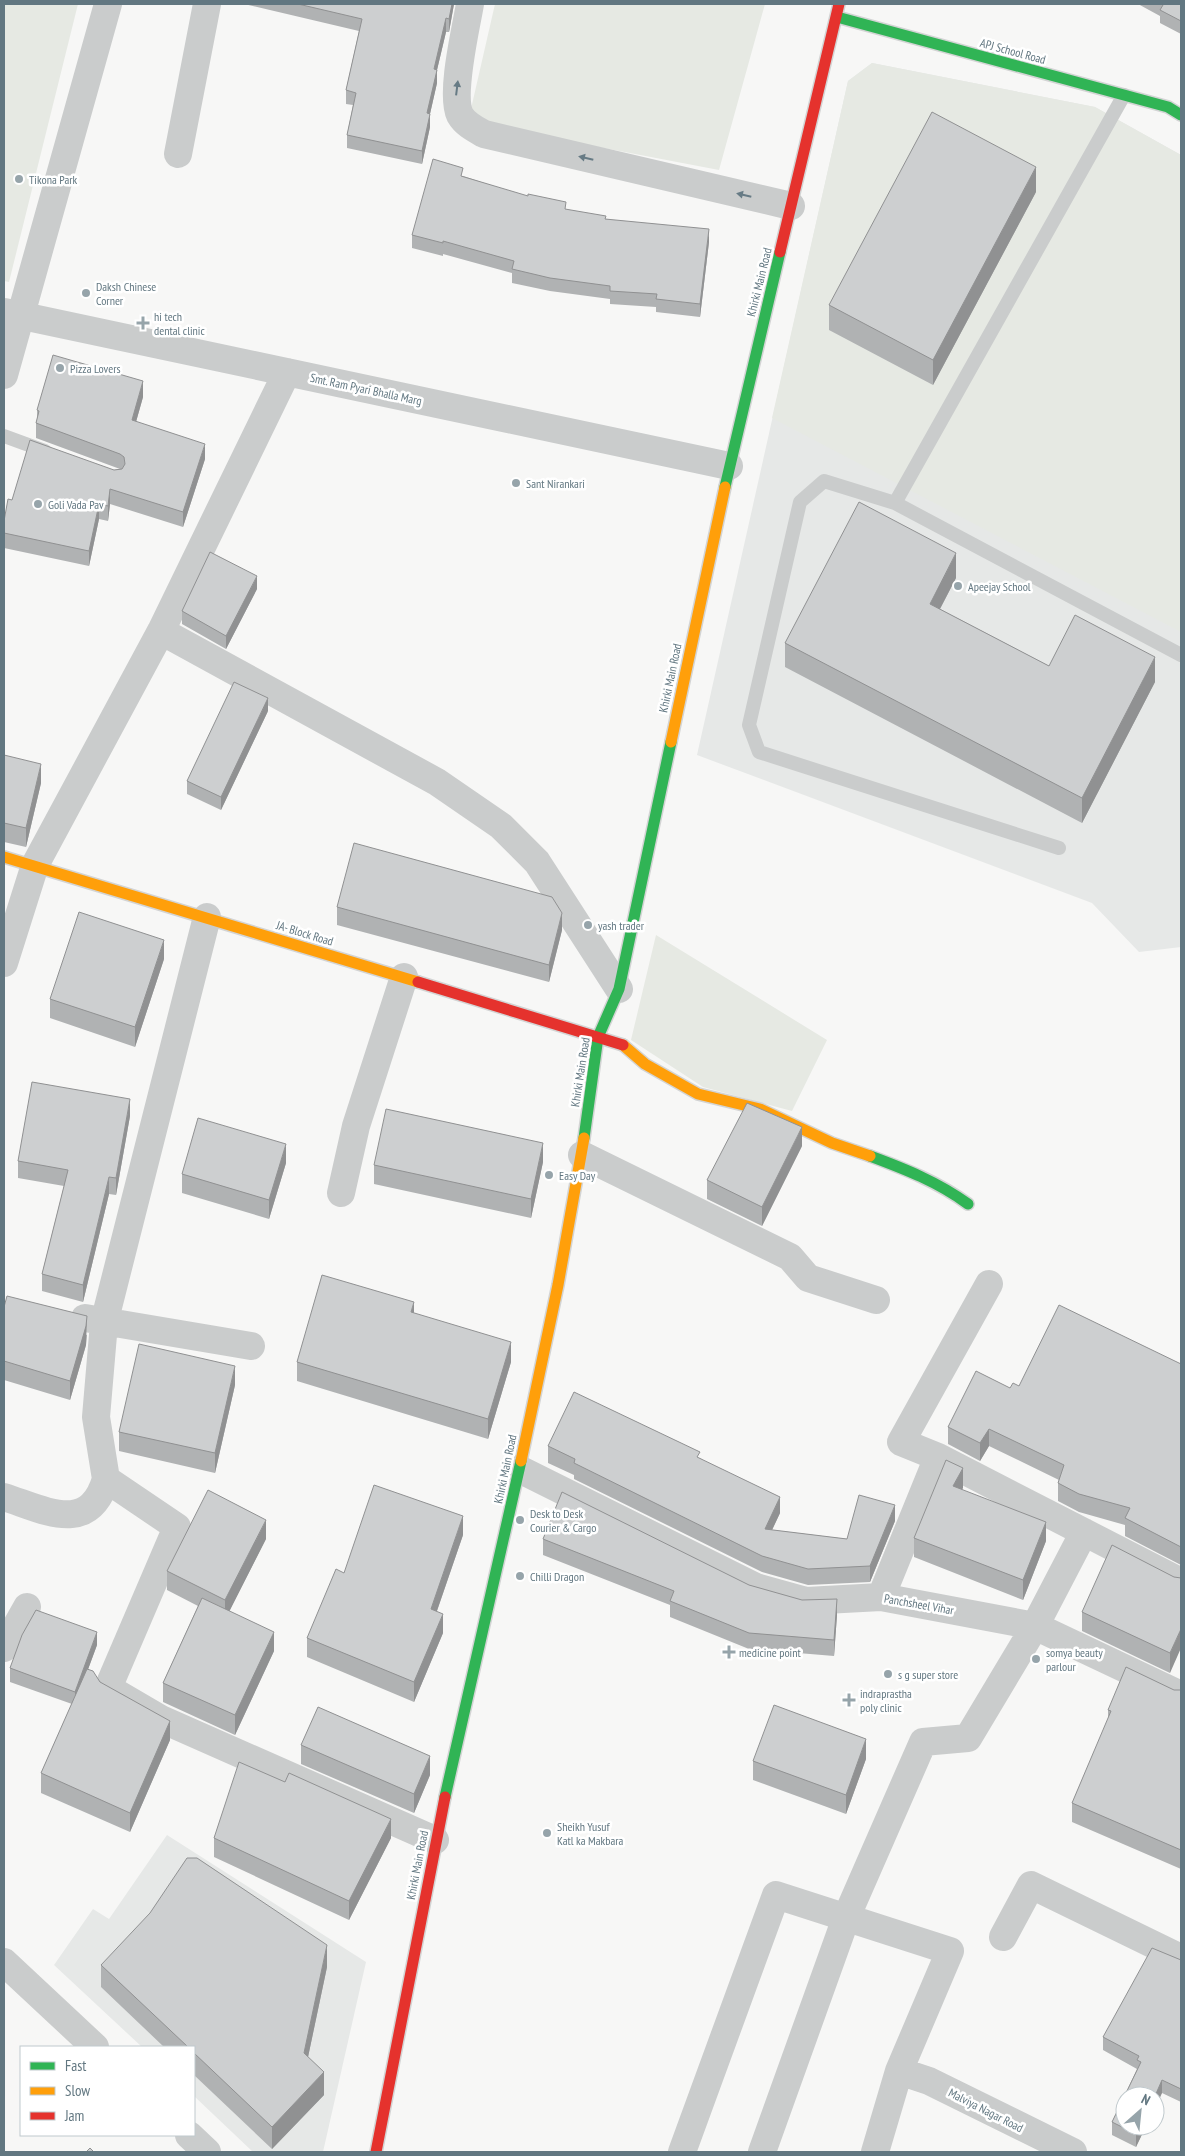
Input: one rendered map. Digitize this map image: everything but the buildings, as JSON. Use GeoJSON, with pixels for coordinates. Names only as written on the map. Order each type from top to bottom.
{"type":"FeatureCollection","features":[{"type":"Feature","properties":{"kind":"street"},"geometry":{"type":"LineString","coordinates":[[4,375],[12,314],[108,4]]}},
{"type":"Feature","properties":{"kind":"street"},"geometry":{"type":"LineString","coordinates":[[178,154],[207,4]]}},
{"type":"Feature","properties":{"kind":"street"},"geometry":{"type":"LineString","coordinates":[[470,4],[456,96],[460,115],[470,127],[484,134],[791,206]]}},
{"type":"Feature","properties":{"kind":"street","name":"Khirki Main Road"},"geometry":{"type":"LineString","coordinates":[[382,2150],[435,1840],[519,1469],[558,1285],[582,1155],[598,1037],[619,989],[729,466],[839,4]]}},
{"type":"Feature","properties":{"kind":"street","name":"APJ School Road"},"geometry":{"type":"LineString","coordinates":[[837,17],[1168,107],[1181,115]]}},
{"type":"Feature","properties":{"kind":"street","name":"Smt. Ram Pyari Bhalla Marg"},"geometry":{"type":"LineString","coordinates":[[12,314],[729,466]]}},
{"type":"Feature","properties":{"kind":"street"},"geometry":{"type":"LineString","coordinates":[[4,963],[35,865],[160,631],[287,372]]}},
{"type":"Feature","properties":{"kind":"street"},"geometry":{"type":"LineString","coordinates":[[160,631],[437,782],[501,826],[537,862],[619,989]]}},
{"type":"Feature","properties":{"kind":"street","name":"JA- Block Road"},"geometry":{"type":"LineString","coordinates":[[4,857],[622,1044],[646,1064],[698,1094],[760,1109],[832,1143],[903,1168],[947,1189],[968,1204]]}},
{"type":"Feature","properties":{"kind":"street"},"geometry":{"type":"LineString","coordinates":[[4,1497],[65,1516],[85,1511],[98,1500],[106,1479],[96,1417],[104,1322],[207,917]]}},
{"type":"Feature","properties":{"kind":"street"},"geometry":{"type":"LineString","coordinates":[[341,1194],[356,1126],[404,978]]}},
{"type":"Feature","properties":{"kind":"street"},"geometry":{"type":"LineString","coordinates":[[582,1155],[790,1257],[808,1278],[876,1300]]}},
{"type":"Feature","properties":{"kind":"street"},"geometry":{"type":"LineString","coordinates":[[989,1284],[901,1442],[938,1457],[1181,1582]]}},
{"type":"Feature","properties":{"kind":"street"},"geometry":{"type":"LineString","coordinates":[[58,1311],[104,1322],[251,1346]]}},
{"type":"Feature","properties":{"kind":"street"},"geometry":{"type":"LineString","coordinates":[[881,1597],[938,1457]]}},
{"type":"Feature","properties":{"kind":"street","name":"Panchsheel Vihar"},"geometry":{"type":"LineString","coordinates":[[519,1469],[756,1587],[806,1601],[881,1597],[1035,1626],[1181,1695]]}},
{"type":"Feature","properties":{"kind":"street"},"geometry":{"type":"LineString","coordinates":[[106,1479],[177,1527],[108,1688],[161,1719],[435,1840]]}},
{"type":"Feature","properties":{"kind":"street"},"geometry":{"type":"LineString","coordinates":[[762,2152],[846,1918],[923,1742],[968,1738],[1035,1626],[1084,1532]]}},
{"type":"Feature","properties":{"kind":"street"},"geometry":{"type":"LineString","coordinates":[[4,1648],[27,1607]]}},
{"type":"Feature","properties":{"kind":"street"},"geometry":{"type":"LineString","coordinates":[[1003,1937],[1031,1885],[1178,1948]]}},
{"type":"Feature","properties":{"kind":"street"},"geometry":{"type":"LineString","coordinates":[[682,2152],[776,1895],[950,1951],[898,2071],[875,2152]]}},
{"type":"Feature","properties":{"kind":"street"},"geometry":{"type":"LineString","coordinates":[[4,1962],[94,2046]]}},
{"type":"Feature","properties":{"kind":"street","name":"Malviya Nagar Road"},"geometry":{"type":"LineString","coordinates":[[898,2071],[929,2081],[1031,2143],[1073,2152]]}},
{"type":"Feature","properties":{"kind":"street"},"geometry":{"type":"LineString","coordinates":[[190,2136],[207,2152]]}},
{"type":"Feature","properties":{"kind":"lane"},"geometry":{"type":"LineString","coordinates":[[895,502],[1124,95]]}},
{"type":"Feature","properties":{"kind":"lane"},"geometry":{"type":"LineString","coordinates":[[4,436],[56,455]]}},
{"type":"Feature","properties":{"kind":"lane"},"geometry":{"type":"LineString","coordinates":[[1059,848],[759,752],[749,725],[800,502],[824,481],[895,502],[1180,650]]}},
{"type":"Feature","properties":{"kind":"shaded area","name":"Tikona Park"},"geometry":{"type":"Polygon","coordinates":[[[4,4],[78,4],[9,282],[4,281],[4,4]]]}},
{"type":"Feature","properties":{"kind":"shaded area"},"geometry":{"type":"Polygon","coordinates":[[[495,4],[765,4],[719,170],[468,122],[495,4]]]}},
{"type":"Feature","properties":{"kind":"shaded area","name":"Apeejay School"},"geometry":{"type":"Polygon","coordinates":[[[872,63],[1095,107],[1181,155],[1181,947],[1139,952],[1092,903],[697,755],[848,81],[872,63]]]}},
{"type":"Feature","properties":{"kind":"shaded area"},"geometry":{"type":"Polygon","coordinates":[[[872,63],[1095,107],[1181,155],[1181,632],[772,418],[848,81],[872,63]]]}},
{"type":"Feature","properties":{"kind":"shaded area"},"geometry":{"type":"Polygon","coordinates":[[[656,935],[827,1040],[792,1111],[703,1087],[631,1040],[656,935]]]}},
{"type":"Feature","properties":{"kind":"shaded area"},"geometry":{"type":"Polygon","coordinates":[[[167,1835],[366,1962],[323,2152],[253,2152],[195,2097],[195,2046],[141,2046],[54,1965],[93,1909],[109,1919],[167,1835]]]}},
{"type":"Feature","properties":{"kind":"traffic: fast"},"geometry":{"type":"LineString","coordinates":[[837,17],[1168,107],[1181,115]]}},
{"type":"Feature","properties":{"kind":"traffic: fast"},"geometry":{"type":"LineString","coordinates":[[725,487],[780,252]]}},
{"type":"Feature","properties":{"kind":"traffic: fast"},"geometry":{"type":"LineString","coordinates":[[584,1138],[598,1037],[619,989],[671,742]]}},
{"type":"Feature","properties":{"kind":"traffic: fast"},"geometry":{"type":"LineString","coordinates":[[870,1156],[933,1183],[968,1204]]}},
{"type":"Feature","properties":{"kind":"traffic: fast"},"geometry":{"type":"LineString","coordinates":[[445,1797],[521,1461]]}},
{"type":"Feature","properties":{"kind":"traffic: slow"},"geometry":{"type":"LineString","coordinates":[[671,742],[725,487]]}},
{"type":"Feature","properties":{"kind":"traffic: slow"},"geometry":{"type":"LineString","coordinates":[[4,857],[418,982]]}},
{"type":"Feature","properties":{"kind":"traffic: slow"},"geometry":{"type":"LineString","coordinates":[[623,1045],[645,1064],[698,1094],[760,1109],[832,1143],[870,1156]]}},
{"type":"Feature","properties":{"kind":"traffic: slow"},"geometry":{"type":"LineString","coordinates":[[521,1461],[558,1285],[584,1138]]}},
{"type":"Feature","properties":{"kind":"traffic: jam"},"geometry":{"type":"LineString","coordinates":[[780,252],[839,4]]}},
{"type":"Feature","properties":{"kind":"traffic: jam"},"geometry":{"type":"LineString","coordinates":[[418,982],[623,1045]]}},
{"type":"Feature","properties":{"kind":"traffic: jam"},"geometry":{"type":"LineString","coordinates":[[376,2152],[445,1797]]}},
{"type":"Feature","properties":{"kind":"place","name":"Tikona Park"},"geometry":{"type":"Point","coordinates":[19,179]}},
{"type":"Feature","properties":{"kind":"place","name":"Daksh Chinese Corner"},"geometry":{"type":"Point","coordinates":[86,293]}},
{"type":"Feature","properties":{"kind":"place","name":"hi tech dental clinic"},"geometry":{"type":"Point","coordinates":[143,323]}},
{"type":"Feature","properties":{"kind":"place","name":"Pizza Lovers"},"geometry":{"type":"Point","coordinates":[60,368]}},
{"type":"Feature","properties":{"kind":"place","name":"Sant Nirankari"},"geometry":{"type":"Point","coordinates":[516,483]}},
{"type":"Feature","properties":{"kind":"place","name":"Goli Vada Pav"},"geometry":{"type":"Point","coordinates":[38,504]}},
{"type":"Feature","properties":{"kind":"place","name":"Apeejay School"},"geometry":{"type":"Point","coordinates":[958,586]}},
{"type":"Feature","properties":{"kind":"place","name":"yash trader"},"geometry":{"type":"Point","coordinates":[588,925]}},
{"type":"Feature","properties":{"kind":"place","name":"Easy Day"},"geometry":{"type":"Point","coordinates":[549,1175]}},
{"type":"Feature","properties":{"kind":"place","name":"Desk to Desk Courier & Cargo"},"geometry":{"type":"Point","coordinates":[520,1520]}},
{"type":"Feature","properties":{"kind":"place","name":"Chilli Dragon"},"geometry":{"type":"Point","coordinates":[520,1576]}},
{"type":"Feature","properties":{"kind":"place","name":"medicine point"},"geometry":{"type":"Point","coordinates":[729,1652]}},
{"type":"Feature","properties":{"kind":"place","name":"somya beauty parlour"},"geometry":{"type":"Point","coordinates":[1036,1659]}},
{"type":"Feature","properties":{"kind":"place","name":"s g super store"},"geometry":{"type":"Point","coordinates":[888,1674]}},
{"type":"Feature","properties":{"kind":"place","name":"indraprastha poly clinic"},"geometry":{"type":"Point","coordinates":[849,1700]}},
{"type":"Feature","properties":{"kind":"place","name":"Sheikh Yusuf Katl ka Makbara"},"geometry":{"type":"Point","coordinates":[547,1833]}}]}
